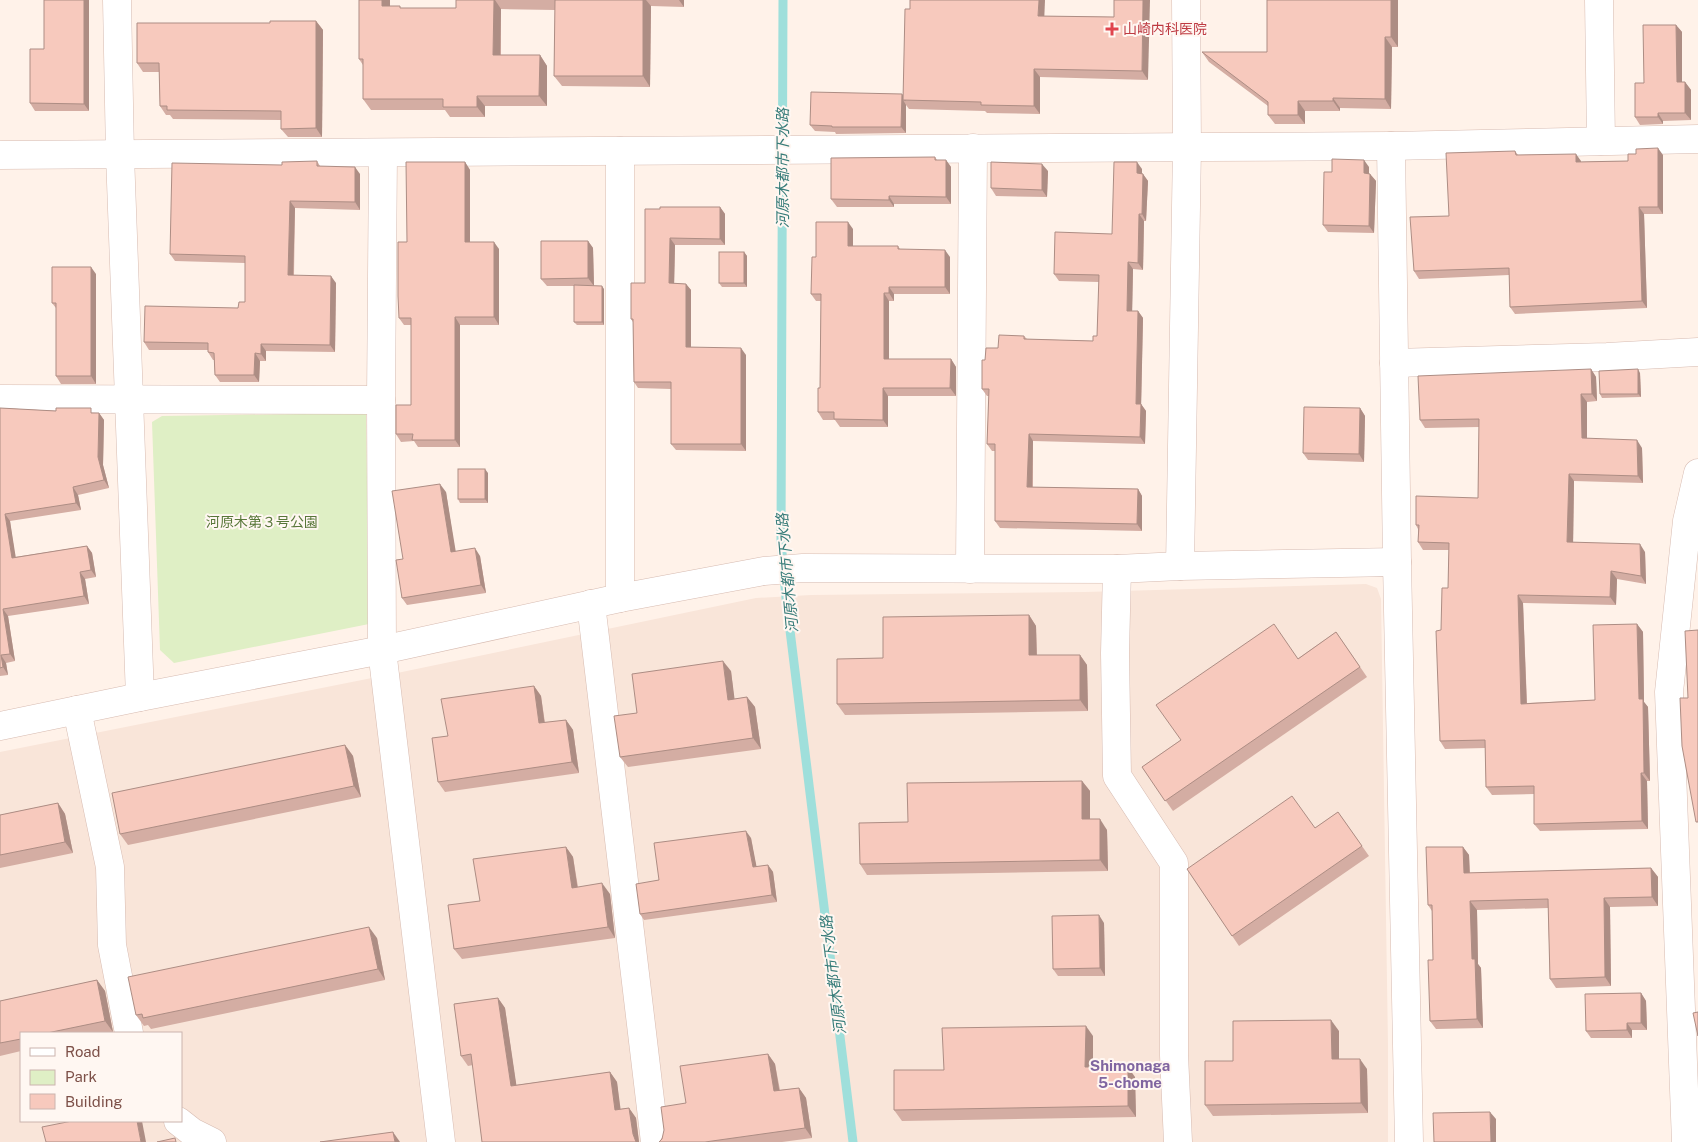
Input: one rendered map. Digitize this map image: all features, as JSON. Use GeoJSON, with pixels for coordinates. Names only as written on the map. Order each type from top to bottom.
{"type":"FeatureCollection","features":[{"type":"Feature","properties":{"kind":"street"},"geometry":{"type":"LineString","coordinates":[[117,0],[128,400],[140,697]]}},
{"type":"Feature","properties":{"kind":"street"},"geometry":{"type":"LineString","coordinates":[[1180,566],[1187,147],[1186,0]]}},
{"type":"Feature","properties":{"kind":"street"},"geometry":{"type":"LineString","coordinates":[[1599,0],[1601,141]]}},
{"type":"Feature","properties":{"kind":"street"},"geometry":{"type":"LineString","coordinates":[[0,155],[1391,146],[1698,139]]}},
{"type":"Feature","properties":{"kind":"street"},"geometry":{"type":"LineString","coordinates":[[1391,146],[1408,1142]]}},
{"type":"Feature","properties":{"kind":"street"},"geometry":{"type":"LineString","coordinates":[[970,569],[972,148]]}},
{"type":"Feature","properties":{"kind":"street"},"geometry":{"type":"LineString","coordinates":[[620,151],[620,598]]}},
{"type":"Feature","properties":{"kind":"street"},"geometry":{"type":"LineString","coordinates":[[383,153],[381,400],[382,650],[441,1142]]}},
{"type":"Feature","properties":{"kind":"street"},"geometry":{"type":"LineString","coordinates":[[1394,363],[1607,357],[1698,352]]}},
{"type":"Feature","properties":{"kind":"street"},"geometry":{"type":"LineString","coordinates":[[0,399],[381,400]]}},
{"type":"Feature","properties":{"kind":"street"},"geometry":{"type":"LineString","coordinates":[[1686,1142],[1687,892],[1669,692],[1687,520],[1698,473]]}},
{"type":"Feature","properties":{"kind":"street"},"geometry":{"type":"LineString","coordinates":[[0,726],[382,650],[620,598],[764,571],[803,568],[1117,569],[1397,562]]}},
{"type":"Feature","properties":{"kind":"street"},"geometry":{"type":"LineString","coordinates":[[1117,569],[1117,776],[1174,863],[1174,1055],[1178,1142]]}},
{"type":"Feature","properties":{"kind":"street"},"geometry":{"type":"LineString","coordinates":[[591,604],[655,1142]]}},
{"type":"Feature","properties":{"kind":"street"},"geometry":{"type":"LineString","coordinates":[[77,710],[110,867],[112,945],[129,1032]]}},
{"type":"Feature","properties":{"kind":"street"},"geometry":{"type":"LineString","coordinates":[[179,1122],[192,1132],[212,1142]]}},
{"type":"Feature","properties":{"kind":"shaded area"},"geometry":{"type":"Polygon","coordinates":[[[1366,584],[1377,588],[1381,599],[1388,1142],[0,1142],[0,752],[402,672],[756,598],[811,595],[1085,592],[1366,584]]]}},
{"type":"Feature","properties":{"kind":"green space","name":"河原木第３号公園"},"geometry":{"type":"Polygon","coordinates":[[[366,413],[369,624],[174,663],[160,650],[152,422],[162,416],[366,413]]]}},
{"type":"Feature","properties":{"kind":"building"},"geometry":{"type":"Polygon","coordinates":[[[44,0],[84,0],[84,104],[30,103],[30,49],[44,49],[44,0]]]}},
{"type":"Feature","properties":{"kind":"building"},"geometry":{"type":"Polygon","coordinates":[[[359,0],[382,0],[382,6],[400,6],[400,8],[456,8],[456,0],[494,0],[493,55],[540,55],[539,96],[477,96],[477,107],[443,107],[443,99],[363,99],[363,59],[359,59],[359,0]]]}},
{"type":"Feature","properties":{"kind":"building"},"geometry":{"type":"Polygon","coordinates":[[[555,0],[643,0],[643,76],[554,76],[555,0]]]}},
{"type":"Feature","properties":{"kind":"building"},"geometry":{"type":"Polygon","coordinates":[[[910,0],[1039,0],[1038,16],[1114,17],[1114,0],[1143,0],[1142,71],[1034,69],[1034,106],[981,105],[981,102],[903,100],[905,9],[910,9],[910,0]]]}},
{"type":"Feature","properties":{"kind":"building"},"geometry":{"type":"Polygon","coordinates":[[[1267,0],[1391,0],[1391,37],[1385,37],[1385,99],[1333,98],[1333,101],[1298,101],[1298,115],[1268,115],[1268,102],[1202,52],[1267,52],[1267,0]]]}},
{"type":"Feature","properties":{"kind":"building"},"geometry":{"type":"Polygon","coordinates":[[[270,21],[316,21],[316,128],[281,129],[281,111],[167,110],[167,106],[160,106],[159,63],[137,63],[137,23],[270,23],[270,21]]]}},
{"type":"Feature","properties":{"kind":"building"},"geometry":{"type":"Polygon","coordinates":[[[1643,25],[1676,25],[1677,82],[1685,82],[1685,113],[1658,113],[1658,117],[1635,117],[1635,83],[1644,83],[1643,25]]]}},
{"type":"Feature","properties":{"kind":"building"},"geometry":{"type":"Polygon","coordinates":[[[811,92],[902,94],[901,127],[832,127],[810,125],[811,92]]]}},
{"type":"Feature","properties":{"kind":"building"},"geometry":{"type":"Polygon","coordinates":[[[1658,148],[1658,207],[1639,207],[1642,301],[1510,307],[1509,268],[1414,271],[1410,217],[1449,216],[1446,153],[1515,151],[1516,155],[1576,154],[1576,162],[1628,161],[1628,154],[1636,154],[1636,149],[1658,148]]]}},
{"type":"Feature","properties":{"kind":"building"},"geometry":{"type":"Polygon","coordinates":[[[935,157],[935,160],[946,160],[946,197],[889,196],[889,200],[831,199],[831,158],[935,157]]]}},
{"type":"Feature","properties":{"kind":"building"},"geometry":{"type":"Polygon","coordinates":[[[1332,159],[1364,160],[1364,173],[1370,174],[1369,226],[1323,225],[1324,172],[1332,172],[1332,159]]]}},
{"type":"Feature","properties":{"kind":"building"},"geometry":{"type":"Polygon","coordinates":[[[317,161],[317,166],[355,167],[355,202],[290,201],[288,275],[331,276],[330,345],[261,344],[261,354],[255,353],[254,375],[215,375],[214,353],[208,352],[208,343],[144,342],[145,306],[238,308],[239,302],[245,302],[245,256],[170,254],[172,163],[282,165],[282,162],[317,161]]]}},
{"type":"Feature","properties":{"kind":"building"},"geometry":{"type":"Polygon","coordinates":[[[406,162],[465,162],[465,242],[494,242],[494,317],[455,317],[455,440],[412,440],[413,434],[396,434],[396,405],[411,405],[411,318],[399,318],[398,296],[398,242],[407,242],[406,162]]]}},
{"type":"Feature","properties":{"kind":"building"},"geometry":{"type":"Polygon","coordinates":[[[991,162],[1042,164],[1042,190],[991,188],[991,162]]]}},
{"type":"Feature","properties":{"kind":"building"},"geometry":{"type":"Polygon","coordinates":[[[1114,162],[1137,162],[1137,173],[1143,174],[1142,214],[1139,214],[1138,263],[1128,262],[1127,311],[1138,311],[1136,404],[1141,404],[1140,437],[1029,434],[1027,487],[1138,489],[1137,524],[995,521],[995,444],[987,444],[989,389],[982,389],[982,360],[985,360],[986,348],[998,348],[999,335],[1024,336],[1024,339],[1093,341],[1093,336],[1097,336],[1099,275],[1054,274],[1055,232],[1112,234],[1114,162]]]}},
{"type":"Feature","properties":{"kind":"building"},"geometry":{"type":"Polygon","coordinates":[[[660,207],[720,207],[720,239],[670,238],[669,283],[686,284],[686,347],[741,348],[741,444],[671,444],[671,382],[634,382],[631,283],[645,283],[645,209],[660,209],[660,207]]]}},
{"type":"Feature","properties":{"kind":"building"},"geometry":{"type":"Polygon","coordinates":[[[816,222],[848,222],[848,246],[898,246],[898,249],[945,250],[945,287],[889,287],[889,293],[884,293],[884,359],[951,359],[950,388],[883,388],[883,420],[834,419],[834,412],[818,412],[821,294],[811,294],[812,257],[816,257],[816,222]]]}},
{"type":"Feature","properties":{"kind":"building"},"geometry":{"type":"Polygon","coordinates":[[[541,241],[588,241],[588,278],[541,279],[541,241]]]}},
{"type":"Feature","properties":{"kind":"building"},"geometry":{"type":"Polygon","coordinates":[[[719,252],[744,252],[744,283],[719,283],[719,252]]]}},
{"type":"Feature","properties":{"kind":"building"},"geometry":{"type":"Polygon","coordinates":[[[52,267],[91,267],[91,376],[56,376],[56,303],[52,303],[52,267]]]}},
{"type":"Feature","properties":{"kind":"building"},"geometry":{"type":"Polygon","coordinates":[[[574,285],[602,286],[602,322],[574,322],[574,285]]]}},
{"type":"Feature","properties":{"kind":"building"},"geometry":{"type":"Polygon","coordinates":[[[1591,369],[1592,394],[1581,394],[1582,438],[1637,440],[1638,476],[1569,474],[1567,542],[1640,544],[1641,576],[1611,571],[1610,597],[1518,595],[1521,704],[1595,700],[1593,625],[1637,624],[1639,699],[1643,699],[1644,773],[1641,773],[1642,821],[1534,824],[1534,786],[1486,787],[1485,740],[1440,741],[1436,631],[1441,630],[1442,588],[1448,588],[1449,543],[1418,542],[1419,525],[1416,525],[1416,496],[1478,498],[1479,419],[1420,420],[1418,376],[1591,369]]]}},
{"type":"Feature","properties":{"kind":"building"},"geometry":{"type":"Polygon","coordinates":[[[1638,369],[1638,394],[1600,394],[1599,371],[1638,369]]]}},
{"type":"Feature","properties":{"kind":"building"},"geometry":{"type":"Polygon","coordinates":[[[1304,407],[1360,408],[1359,454],[1303,453],[1304,407]]]}},
{"type":"Feature","properties":{"kind":"building"},"geometry":{"type":"Polygon","coordinates":[[[0,408],[56,411],[56,408],[91,408],[91,413],[99,413],[98,457],[104,480],[73,487],[76,503],[5,514],[12,558],[87,546],[91,570],[80,572],[84,596],[3,609],[10,654],[1,655],[3,667],[0,668],[0,408]]]}},
{"type":"Feature","properties":{"kind":"building"},"geometry":{"type":"Polygon","coordinates":[[[458,469],[485,469],[485,499],[458,499],[458,469]]]}},
{"type":"Feature","properties":{"kind":"building"},"geometry":{"type":"Polygon","coordinates":[[[440,484],[451,552],[475,548],[481,585],[402,598],[396,560],[403,559],[392,491],[440,484]]]}},
{"type":"Feature","properties":{"kind":"building"},"geometry":{"type":"Polygon","coordinates":[[[1029,615],[1029,655],[1080,655],[1080,700],[837,704],[837,659],[883,658],[883,617],[1029,615]]]}},
{"type":"Feature","properties":{"kind":"building"},"geometry":{"type":"Polygon","coordinates":[[[1274,624],[1298,659],[1336,632],[1360,667],[1165,801],[1142,767],[1181,740],[1156,705],[1274,624]]]}},
{"type":"Feature","properties":{"kind":"building"},"geometry":{"type":"Polygon","coordinates":[[[1698,630],[1698,822],[1696,822],[1682,746],[1680,698],[1688,698],[1685,631],[1698,630]]]}},
{"type":"Feature","properties":{"kind":"building"},"geometry":{"type":"Polygon","coordinates":[[[723,661],[728,700],[747,697],[753,738],[620,757],[614,716],[637,713],[632,674],[723,661]]]}},
{"type":"Feature","properties":{"kind":"building"},"geometry":{"type":"Polygon","coordinates":[[[534,686],[539,723],[566,720],[572,762],[438,782],[432,738],[448,736],[441,699],[534,686]]]}},
{"type":"Feature","properties":{"kind":"building"},"geometry":{"type":"Polygon","coordinates":[[[345,745],[354,786],[120,834],[112,793],[345,745]]]}},
{"type":"Feature","properties":{"kind":"building"},"geometry":{"type":"Polygon","coordinates":[[[1082,781],[1082,819],[1100,819],[1100,860],[860,864],[859,823],[908,822],[907,783],[1082,781]]]}},
{"type":"Feature","properties":{"kind":"building"},"geometry":{"type":"Polygon","coordinates":[[[1292,796],[1315,828],[1338,812],[1362,846],[1232,936],[1187,869],[1292,796]]]}},
{"type":"Feature","properties":{"kind":"building"},"geometry":{"type":"Polygon","coordinates":[[[58,803],[65,842],[0,855],[0,815],[58,803]]]}},
{"type":"Feature","properties":{"kind":"building"},"geometry":{"type":"Polygon","coordinates":[[[746,831],[753,867],[768,865],[772,895],[640,914],[636,884],[659,880],[654,843],[746,831]]]}},
{"type":"Feature","properties":{"kind":"building"},"geometry":{"type":"Polygon","coordinates":[[[566,847],[572,888],[602,883],[608,927],[454,949],[448,905],[480,901],[473,859],[566,847]]]}},
{"type":"Feature","properties":{"kind":"building"},"geometry":{"type":"Polygon","coordinates":[[[1426,847],[1463,847],[1464,873],[1651,868],[1652,897],[1604,898],[1605,977],[1550,979],[1548,899],[1470,901],[1472,959],[1475,959],[1477,1019],[1430,1021],[1428,960],[1433,960],[1432,905],[1428,905],[1426,847]]]}},
{"type":"Feature","properties":{"kind":"building"},"geometry":{"type":"Polygon","coordinates":[[[1099,915],[1100,968],[1053,969],[1052,916],[1099,915]]]}},
{"type":"Feature","properties":{"kind":"building"},"geometry":{"type":"Polygon","coordinates":[[[369,927],[378,969],[143,1018],[142,1014],[136,1015],[128,977],[369,927]]]}},
{"type":"Feature","properties":{"kind":"building"},"geometry":{"type":"Polygon","coordinates":[[[97,980],[105,1021],[52,1032],[20,1032],[20,1039],[0,1043],[0,1001],[97,980]]]}},
{"type":"Feature","properties":{"kind":"building"},"geometry":{"type":"Polygon","coordinates":[[[1641,993],[1641,1023],[1627,1023],[1627,1030],[1586,1031],[1585,994],[1641,993]]]}},
{"type":"Feature","properties":{"kind":"building"},"geometry":{"type":"Polygon","coordinates":[[[498,998],[511,1086],[610,1072],[615,1110],[629,1108],[636,1142],[482,1142],[471,1054],[461,1056],[454,1004],[498,998]]]}},
{"type":"Feature","properties":{"kind":"building"},"geometry":{"type":"Polygon","coordinates":[[[1698,1012],[1698,1036],[1693,1013],[1698,1012]]]}},
{"type":"Feature","properties":{"kind":"building"},"geometry":{"type":"Polygon","coordinates":[[[1331,1020],[1332,1059],[1360,1059],[1361,1103],[1205,1105],[1205,1061],[1233,1061],[1233,1021],[1331,1020]]]}},
{"type":"Feature","properties":{"kind":"building"},"geometry":{"type":"Polygon","coordinates":[[[1086,1026],[1085,1067],[1128,1067],[1128,1106],[894,1110],[894,1070],[944,1070],[942,1028],[1086,1026]]]}},
{"type":"Feature","properties":{"kind":"building"},"geometry":{"type":"Polygon","coordinates":[[[768,1054],[774,1091],[799,1088],[805,1128],[705,1142],[659,1142],[662,1139],[664,1130],[661,1107],[686,1103],[680,1066],[768,1054]]]}},
{"type":"Feature","properties":{"kind":"building"},"geometry":{"type":"Polygon","coordinates":[[[1490,1112],[1491,1142],[1434,1142],[1433,1113],[1490,1112]]]}},
{"type":"Feature","properties":{"kind":"building"},"geometry":{"type":"Polygon","coordinates":[[[67,1122],[137,1122],[141,1142],[46,1142],[42,1127],[67,1122]]]}},
{"type":"Feature","properties":{"kind":"building"},"geometry":{"type":"Polygon","coordinates":[[[393,1132],[395,1142],[320,1142],[393,1132]]]}},
{"type":"Feature","properties":{"kind":"building"},"geometry":{"type":"Polygon","coordinates":[[[175,1138],[176,1142],[157,1142],[175,1138]]]}},
{"type":"Feature","properties":{"kind":"waterway","name":"河原木都市下水路"},"geometry":{"type":"LineString","coordinates":[[783,0],[781,541],[786,598],[853,1142]]}},
{"type":"Feature","properties":{"kind":"place","name":"山崎内科医院"},"geometry":{"type":"Point","coordinates":[1112,29]}},
{"type":"Feature","properties":{"kind":"district","name":"Shimonaga 5-chome"},"geometry":{"type":"Point","coordinates":[1130,1074]}}]}
